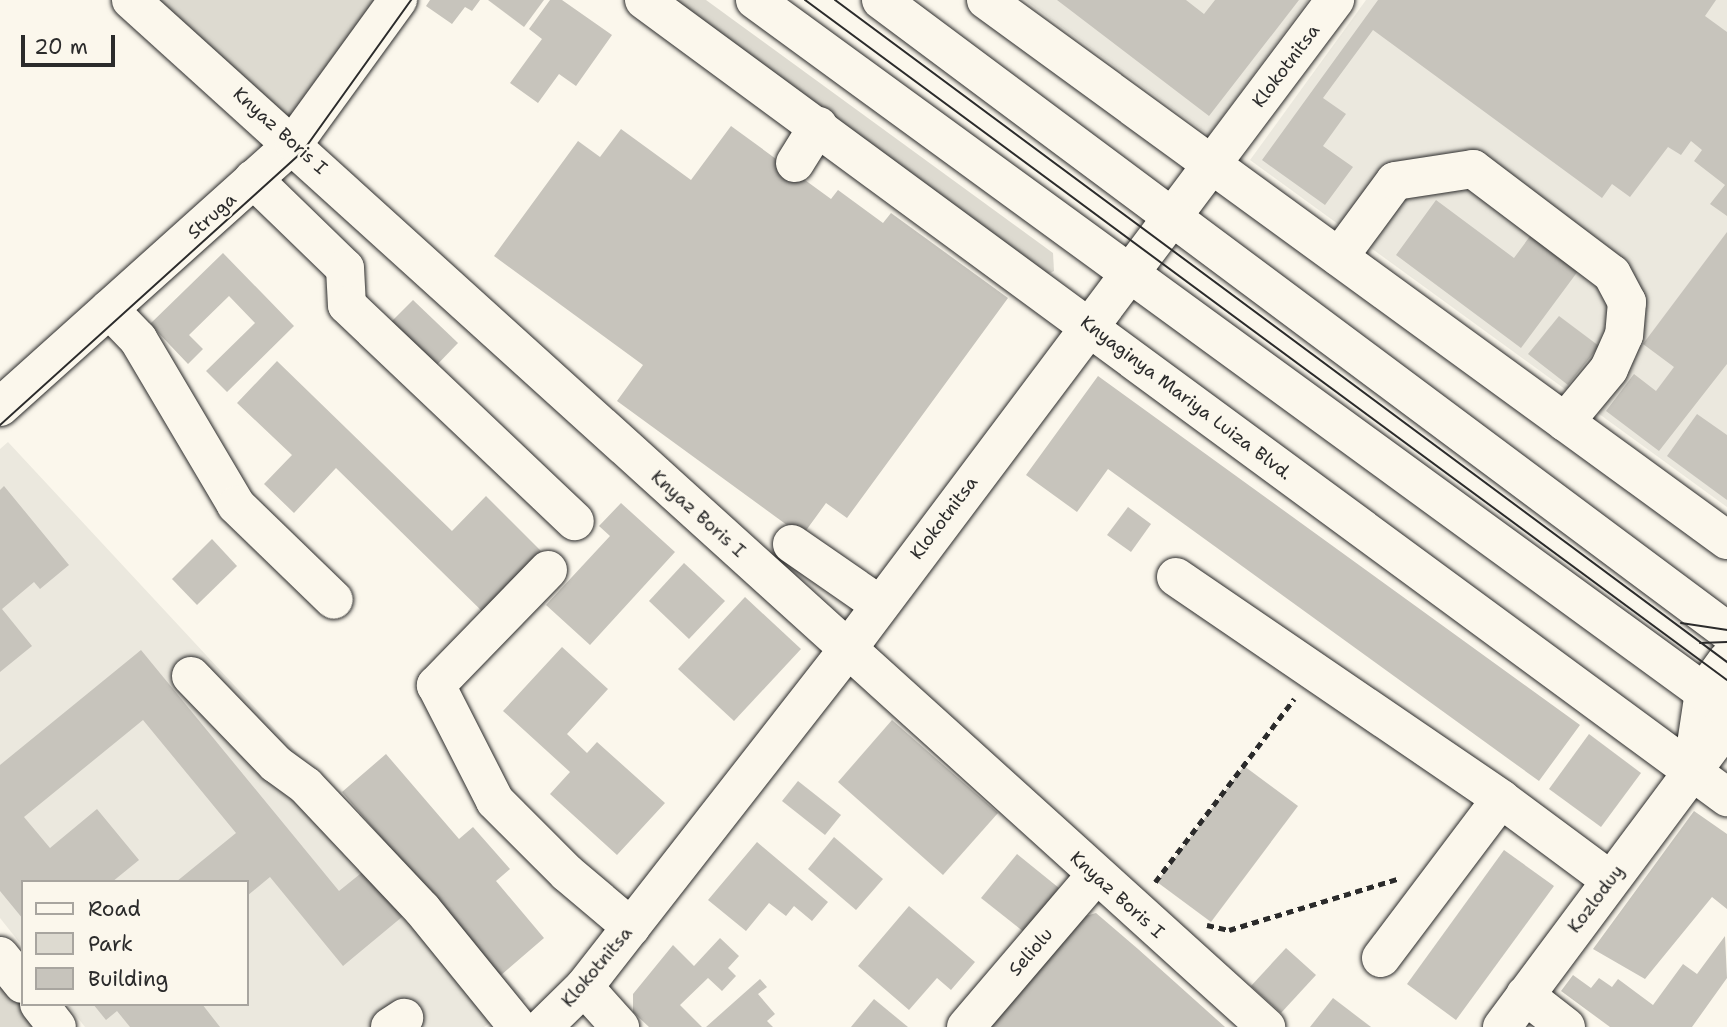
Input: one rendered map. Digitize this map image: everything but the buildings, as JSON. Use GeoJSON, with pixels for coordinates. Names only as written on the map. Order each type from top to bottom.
{"type":"FeatureCollection","features":[{"type":"Feature","properties":{"kind":"street","name":"Knyaz Boris I"},"geometry":{"type":"LineString","coordinates":[[131,0],[294,143],[1095,876],[1266,1027]]}},
{"type":"Feature","properties":{"kind":"street","name":"Struga"},"geometry":{"type":"LineString","coordinates":[[0,407],[294,143],[397,0]]}},
{"type":"Feature","properties":{"kind":"street","name":"Knyaginya Mariya Luiza Blvd."},"geometry":{"type":"LineString","coordinates":[[644,0],[1089,325],[1397,558],[1727,797]]}},
{"type":"Feature","properties":{"kind":"street"},"geometry":{"type":"LineString","coordinates":[[755,0],[1715,700]]}},
{"type":"Feature","properties":{"kind":"street"},"geometry":{"type":"LineString","coordinates":[[881,0],[1727,631]]}},
{"type":"Feature","properties":{"kind":"street"},"geometry":{"type":"LineString","coordinates":[[986,0],[1727,540]]}},
{"type":"Feature","properties":{"kind":"street","name":"Klokotnitsa"},"geometry":{"type":"LineString","coordinates":[[543,1027],[584,987],[847,650],[1335,0]]}},
{"type":"Feature","properties":{"kind":"street"},"geometry":{"type":"LineString","coordinates":[[795,163],[818,126]]}},
{"type":"Feature","properties":{"kind":"street"},"geometry":{"type":"LineString","coordinates":[[1339,257],[1395,181],[1473,169],[1612,274],[1627,302],[1624,335],[1609,369],[1565,422]]}},
{"type":"Feature","properties":{"kind":"street"},"geometry":{"type":"LineString","coordinates":[[253,179],[345,268],[348,305],[575,522]]}},
{"type":"Feature","properties":{"kind":"street"},"geometry":{"type":"LineString","coordinates":[[109,309],[138,339],[236,505],[334,600]]}},
{"type":"Feature","properties":{"kind":"street"},"geometry":{"type":"LineString","coordinates":[[792,544],[880,605]]}},
{"type":"Feature","properties":{"kind":"street"},"geometry":{"type":"LineString","coordinates":[[548,570],[436,685],[495,801],[567,873],[631,927]]}},
{"type":"Feature","properties":{"kind":"street"},"geometry":{"type":"LineString","coordinates":[[1175,577],[1501,799],[1610,880]]}},
{"type":"Feature","properties":{"kind":"street","name":"Kozloduy"},"geometry":{"type":"LineString","coordinates":[[1692,771],[1727,660]]}},
{"type":"Feature","properties":{"kind":"street"},"geometry":{"type":"LineString","coordinates":[[191,676],[276,764],[306,786],[422,909],[518,1027]]}},
{"type":"Feature","properties":{"kind":"street","name":"Kozloduy"},"geometry":{"type":"LineString","coordinates":[[1502,1027],[1727,725]]}},
{"type":"Feature","properties":{"kind":"street"},"geometry":{"type":"LineString","coordinates":[[1381,958],[1501,799]]}},
{"type":"Feature","properties":{"kind":"street","name":"Seliolu"},"geometry":{"type":"LineString","coordinates":[[966,1027],[1095,876]]}},
{"type":"Feature","properties":{"kind":"street"},"geometry":{"type":"LineString","coordinates":[[0,956],[21,982]]}},
{"type":"Feature","properties":{"kind":"street"},"geometry":{"type":"LineString","coordinates":[[584,987],[621,1027]]}},
{"type":"Feature","properties":{"kind":"street"},"geometry":{"type":"LineString","coordinates":[[1525,995],[1566,1027]]}},
{"type":"Feature","properties":{"kind":"street"},"geometry":{"type":"LineString","coordinates":[[41,1006],[57,1027]]}},
{"type":"Feature","properties":{"kind":"path"},"geometry":{"type":"LineString","coordinates":[[1133,910],[1313,673]]}},
{"type":"Feature","properties":{"kind":"path"},"geometry":{"type":"LineString","coordinates":[[1229,930],[1389,882]]}},
{"type":"Feature","properties":{"kind":"shaded area"},"geometry":{"type":"Polygon","coordinates":[[[1025,0],[1308,0],[1209,135],[1025,0]]]}},
{"type":"Feature","properties":{"kind":"shaded area"},"geometry":{"type":"Polygon","coordinates":[[[1366,0],[1727,0],[1727,507],[1250,160],[1366,0]]]}},
{"type":"Feature","properties":{"kind":"shaded area"},"geometry":{"type":"Polygon","coordinates":[[[8,442],[526,999],[484,1027],[85,1027],[69,1006],[248,1006],[248,880],[21,880],[21,944],[0,918],[0,449],[8,442]]]}},
{"type":"Feature","properties":{"kind":"green space"},"geometry":{"type":"Polygon","coordinates":[[[157,0],[382,0],[293,122],[157,0]]]}},
{"type":"Feature","properties":{"kind":"green space"},"geometry":{"type":"Polygon","coordinates":[[[661,0],[706,0],[1053,253],[1054,271],[1048,274],[661,0]]]}},
{"type":"Feature","properties":{"kind":"green space"},"geometry":{"type":"Polygon","coordinates":[[[0,966],[21,992],[21,1006],[32,1006],[49,1027],[0,1027],[0,966]]]}},
{"type":"Feature","properties":{"kind":"tram line"},"geometry":{"type":"LineString","coordinates":[[0,425],[303,151],[411,0]]}},
{"type":"Feature","properties":{"kind":"tram line"},"geometry":{"type":"LineString","coordinates":[[805,0],[1727,680]]}},
{"type":"Feature","properties":{"kind":"tram line"},"geometry":{"type":"LineString","coordinates":[[835,0],[1727,662]]}},
{"type":"Feature","properties":{"kind":"tram line"},"geometry":{"type":"LineString","coordinates":[[1681,623],[1727,630]]}},
{"type":"Feature","properties":{"kind":"tram line"},"geometry":{"type":"LineString","coordinates":[[1700,643],[1727,642]]}}]}
